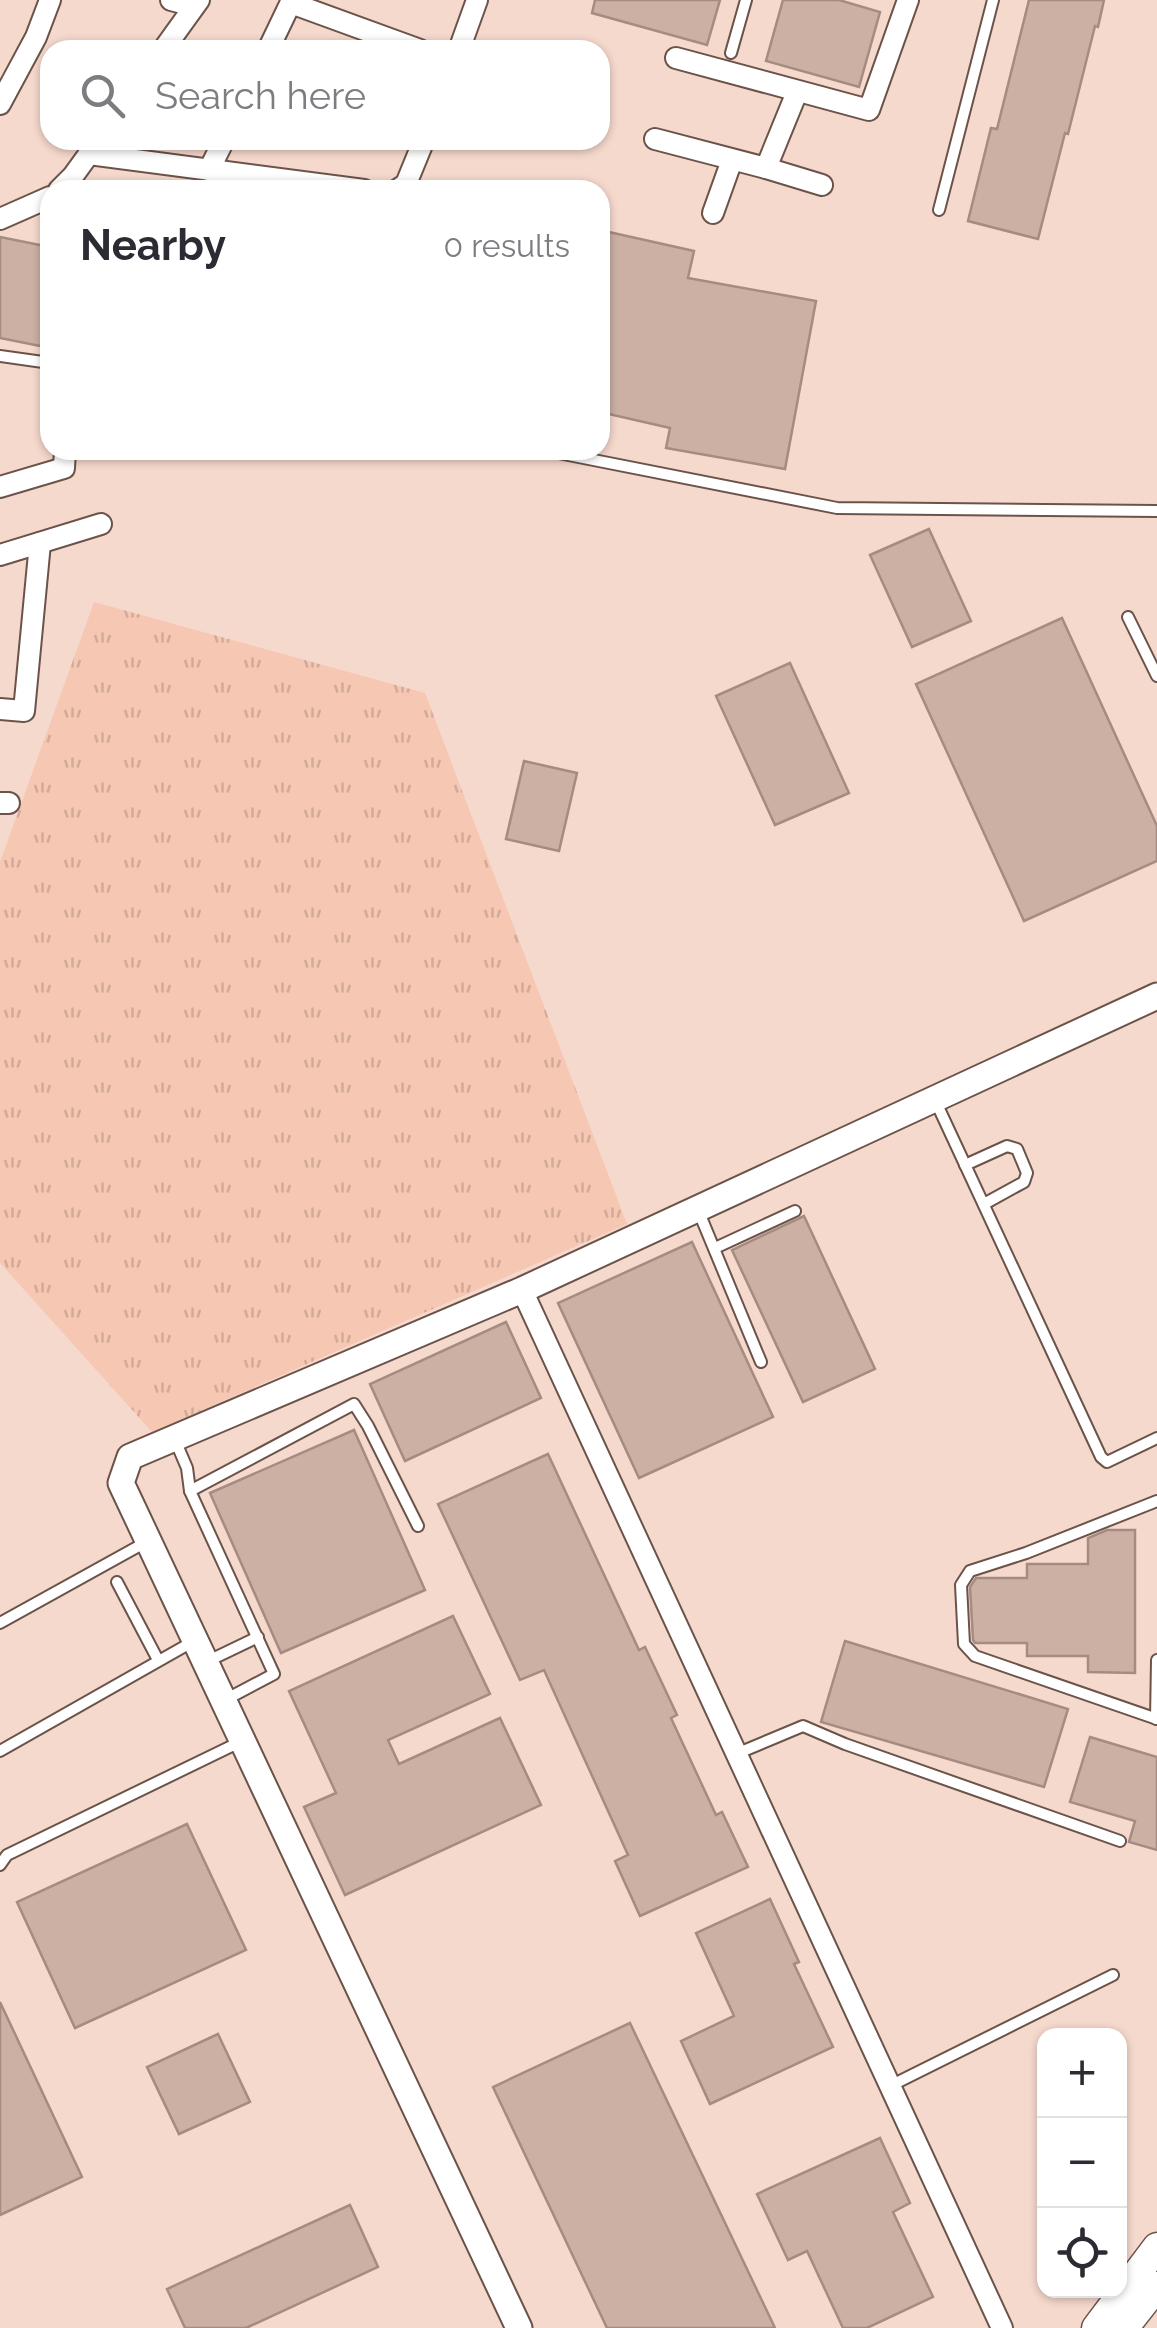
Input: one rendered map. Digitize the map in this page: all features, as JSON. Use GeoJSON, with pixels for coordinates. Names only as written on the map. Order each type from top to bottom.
{"type":"FeatureCollection","features":[{"type":"Feature","properties":{"kind":"main road"},"geometry":{"type":"LineString","coordinates":[[1096,2328],[1157,2247]]}},
{"type":"Feature","properties":{"kind":"main road"},"geometry":{"type":"LineString","coordinates":[[1124,2328],[1157,2286]]}},
{"type":"Feature","properties":{"kind":"street"},"geometry":{"type":"LineString","coordinates":[[0,104],[36,37],[50,0]]}},
{"type":"Feature","properties":{"kind":"street"},"geometry":{"type":"LineString","coordinates":[[170,40],[197,3],[171,0]]}},
{"type":"Feature","properties":{"kind":"street"},"geometry":{"type":"LineString","coordinates":[[463,40],[477,0]]}},
{"type":"Feature","properties":{"kind":"street"},"geometry":{"type":"LineString","coordinates":[[676,58],[870,110],[908,0]]}},
{"type":"Feature","properties":{"kind":"street"},"geometry":{"type":"LineString","coordinates":[[273,40],[292,2],[393,40]]}},
{"type":"Feature","properties":{"kind":"street"},"geometry":{"type":"LineString","coordinates":[[766,168],[797,92]]}},
{"type":"Feature","properties":{"kind":"street"},"geometry":{"type":"LineString","coordinates":[[655,139],[822,185]]}},
{"type":"Feature","properties":{"kind":"street"},"geometry":{"type":"LineString","coordinates":[[69,180],[92,150]]}},
{"type":"Feature","properties":{"kind":"street"},"geometry":{"type":"LineString","coordinates":[[109,150],[209,170],[286,180]]}},
{"type":"Feature","properties":{"kind":"street"},"geometry":{"type":"LineString","coordinates":[[209,170],[219,150]]}},
{"type":"Feature","properties":{"kind":"street"},"geometry":{"type":"LineString","coordinates":[[408,180],[420,150]]}},
{"type":"Feature","properties":{"kind":"street"},"geometry":{"type":"LineString","coordinates":[[713,213],[732,160]]}},
{"type":"Feature","properties":{"kind":"street"},"geometry":{"type":"LineString","coordinates":[[0,219],[40,201]]}},
{"type":"Feature","properties":{"kind":"street"},"geometry":{"type":"LineString","coordinates":[[0,487],[64,468],[64,460]]}},
{"type":"Feature","properties":{"kind":"street"},"geometry":{"type":"LineString","coordinates":[[0,555],[101,524]]}},
{"type":"Feature","properties":{"kind":"street"},"geometry":{"type":"LineString","coordinates":[[0,709],[24,711],[40,543]]}},
{"type":"Feature","properties":{"kind":"street"},"geometry":{"type":"LineString","coordinates":[[519,2328],[121,1482],[130,1457],[522,1290],[1157,996]]}},
{"type":"Feature","properties":{"kind":"street"},"geometry":{"type":"LineString","coordinates":[[522,1290],[1002,2328]]}},
{"type":"Feature","properties":{"kind":"lane"},"geometry":{"type":"LineString","coordinates":[[730,53],[746,0]]}},
{"type":"Feature","properties":{"kind":"lane"},"geometry":{"type":"LineString","coordinates":[[939,210],[993,0]]}},
{"type":"Feature","properties":{"kind":"lane"},"geometry":{"type":"LineString","coordinates":[[0,356],[40,362]]}},
{"type":"Feature","properties":{"kind":"lane"},"geometry":{"type":"LineString","coordinates":[[594,460],[837,508],[1157,511]]}},
{"type":"Feature","properties":{"kind":"lane"},"geometry":{"type":"LineString","coordinates":[[1128,616],[1157,676]]}},
{"type":"Feature","properties":{"kind":"lane"},"geometry":{"type":"LineString","coordinates":[[934,1099],[1101,1457],[1107,1462],[1157,1438]]}},
{"type":"Feature","properties":{"kind":"lane"},"geometry":{"type":"LineString","coordinates":[[966,1165],[1007,1146],[1017,1149],[1027,1174],[1024,1182],[984,1204]]}},
{"type":"Feature","properties":{"kind":"lane"},"geometry":{"type":"LineString","coordinates":[[698,1209],[761,1362]]}},
{"type":"Feature","properties":{"kind":"lane"},"geometry":{"type":"LineString","coordinates":[[714,1248],[796,1210]]}},
{"type":"Feature","properties":{"kind":"lane"},"geometry":{"type":"LineString","coordinates":[[190,1490],[354,1404],[418,1526]]}},
{"type":"Feature","properties":{"kind":"lane"},"geometry":{"type":"LineString","coordinates":[[174,1438],[187,1468],[190,1490],[274,1674],[223,1701]]}},
{"type":"Feature","properties":{"kind":"lane"},"geometry":{"type":"LineString","coordinates":[[1157,1501],[970,1571],[961,1584],[964,1644],[975,1656],[1156,1719],[1157,1660]]}},
{"type":"Feature","properties":{"kind":"lane"},"geometry":{"type":"LineString","coordinates":[[0,1623],[148,1541]]}},
{"type":"Feature","properties":{"kind":"lane"},"geometry":{"type":"LineString","coordinates":[[118,1582],[158,1660]]}},
{"type":"Feature","properties":{"kind":"lane"},"geometry":{"type":"LineString","coordinates":[[0,1751],[158,1660],[258,1636]]}},
{"type":"Feature","properties":{"kind":"lane"},"geometry":{"type":"LineString","coordinates":[[735,1754],[804,1726],[1120,1841]]}},
{"type":"Feature","properties":{"kind":"lane"},"geometry":{"type":"LineString","coordinates":[[0,1866],[6,1856],[242,1741]]}},
{"type":"Feature","properties":{"kind":"lane"},"geometry":{"type":"LineString","coordinates":[[889,2087],[1113,1975]]}},
{"type":"Feature","properties":{"kind":"green space"},"geometry":{"type":"Polygon","coordinates":[[[94,602],[425,693],[627,1224],[152,1432],[0,1263],[0,862],[94,602]]]}},
{"type":"Feature","properties":{"kind":"building"},"geometry":{"type":"Polygon","coordinates":[[[595,0],[720,0],[707,45],[592,13],[595,0]]]}},
{"type":"Feature","properties":{"kind":"building"},"geometry":{"type":"Polygon","coordinates":[[[783,0],[839,0],[880,12],[859,87],[766,61],[783,0]]]}},
{"type":"Feature","properties":{"kind":"building"},"geometry":{"type":"Polygon","coordinates":[[[1029,0],[1104,0],[1038,239],[968,221],[991,128],[997,129],[1029,0]]]}},
{"type":"Feature","properties":{"kind":"building"},"geometry":{"type":"Polygon","coordinates":[[[610,232],[694,251],[688,278],[816,301],[785,469],[666,448],[670,428],[610,414],[610,232]]]}},
{"type":"Feature","properties":{"kind":"building"},"geometry":{"type":"Polygon","coordinates":[[[0,237],[40,245],[40,346],[0,338],[0,237]]]}},
{"type":"Feature","properties":{"kind":"building"},"geometry":{"type":"Polygon","coordinates":[[[929,529],[971,621],[912,647],[870,555],[929,529]]]}},
{"type":"Feature","properties":{"kind":"building"},"geometry":{"type":"Polygon","coordinates":[[[1062,618],[1157,826],[1157,861],[1024,921],[916,684],[1062,618]]]}},
{"type":"Feature","properties":{"kind":"building"},"geometry":{"type":"Polygon","coordinates":[[[790,663],[849,793],[775,825],[716,696],[790,663]]]}},
{"type":"Feature","properties":{"kind":"building"},"geometry":{"type":"Polygon","coordinates":[[[524,761],[577,773],[559,851],[506,839],[524,761]]]}},
{"type":"Feature","properties":{"kind":"building"},"geometry":{"type":"Polygon","coordinates":[[[804,1216],[875,1369],[803,1402],[732,1250],[804,1216]]]}},
{"type":"Feature","properties":{"kind":"building"},"geometry":{"type":"Polygon","coordinates":[[[692,1242],[773,1417],[639,1478],[558,1303],[692,1242]]]}},
{"type":"Feature","properties":{"kind":"building"},"geometry":{"type":"Polygon","coordinates":[[[506,1322],[541,1398],[405,1461],[370,1384],[506,1322]]]}},
{"type":"Feature","properties":{"kind":"building"},"geometry":{"type":"Polygon","coordinates":[[[354,1430],[425,1590],[281,1653],[210,1493],[354,1430]]]}},
{"type":"Feature","properties":{"kind":"building"},"geometry":{"type":"Polygon","coordinates":[[[548,1454],[639,1650],[645,1647],[677,1715],[671,1718],[716,1815],[722,1812],[748,1867],[640,1916],[615,1861],[628,1855],[544,1670],[520,1680],[438,1504],[548,1454]]]}},
{"type":"Feature","properties":{"kind":"building"},"geometry":{"type":"Polygon","coordinates":[[[1107,1530],[1135,1530],[1135,1673],[1088,1672],[1088,1656],[1027,1656],[1027,1643],[975,1643],[970,1587],[976,1578],[1027,1578],[1027,1564],[1088,1564],[1088,1538],[1107,1530]]]}},
{"type":"Feature","properties":{"kind":"building"},"geometry":{"type":"Polygon","coordinates":[[[453,1616],[490,1694],[388,1740],[399,1764],[500,1718],[541,1805],[345,1895],[304,1807],[336,1793],[289,1691],[453,1616]]]}},
{"type":"Feature","properties":{"kind":"building"},"geometry":{"type":"Polygon","coordinates":[[[845,1641],[1068,1709],[1044,1787],[821,1722],[845,1641]]]}},
{"type":"Feature","properties":{"kind":"building"},"geometry":{"type":"Polygon","coordinates":[[[1090,1737],[1157,1757],[1157,1850],[1129,1842],[1135,1821],[1070,1802],[1090,1737]]]}},
{"type":"Feature","properties":{"kind":"building"},"geometry":{"type":"Polygon","coordinates":[[[187,1824],[246,1950],[75,2028],[17,1902],[187,1824]]]}},
{"type":"Feature","properties":{"kind":"building"},"geometry":{"type":"Polygon","coordinates":[[[770,1899],[799,1962],[794,1964],[833,2047],[710,2104],[681,2041],[734,2016],[696,1933],[770,1899]]]}},
{"type":"Feature","properties":{"kind":"building"},"geometry":{"type":"Polygon","coordinates":[[[0,2002],[82,2177],[0,2215],[0,2002]]]}},
{"type":"Feature","properties":{"kind":"building"},"geometry":{"type":"Polygon","coordinates":[[[630,2023],[775,2328],[607,2328],[493,2087],[630,2023]]]}},
{"type":"Feature","properties":{"kind":"building"},"geometry":{"type":"Polygon","coordinates":[[[218,2034],[250,2102],[179,2134],[147,2067],[218,2034]]]}},
{"type":"Feature","properties":{"kind":"building"},"geometry":{"type":"Polygon","coordinates":[[[880,2138],[910,2203],[893,2212],[933,2297],[867,2328],[843,2328],[807,2251],[788,2260],[757,2194],[880,2138]]]}},
{"type":"Feature","properties":{"kind":"building"},"geometry":{"type":"Polygon","coordinates":[[[350,2205],[378,2267],[246,2328],[185,2328],[167,2289],[350,2205]]]}}]}
